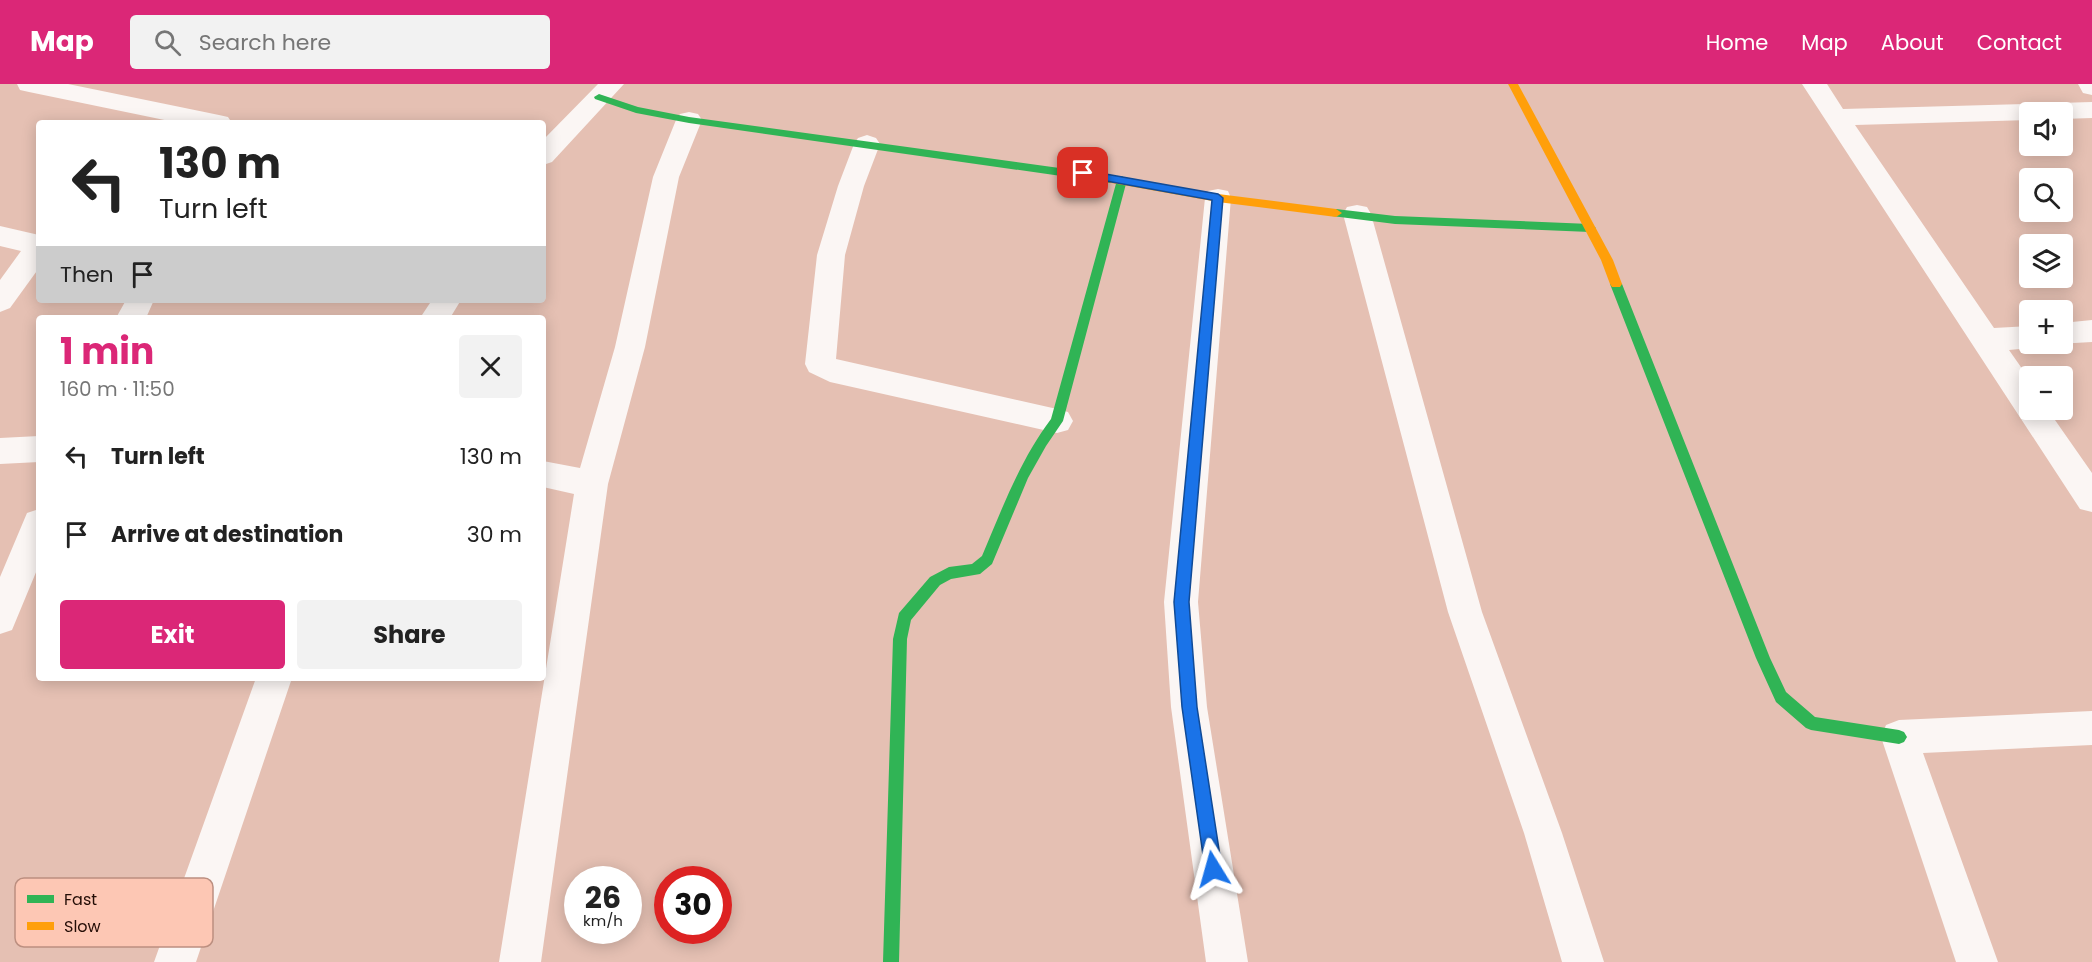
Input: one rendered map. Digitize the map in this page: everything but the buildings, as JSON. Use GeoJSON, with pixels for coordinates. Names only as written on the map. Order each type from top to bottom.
{"type":"FeatureCollection","features":[{"type":"Feature","properties":{"kind":"street"},"geometry":{"type":"LineString","coordinates":[[29,84],[204,120]]}},
{"type":"Feature","properties":{"kind":"street"},"geometry":{"type":"LineString","coordinates":[[1513,84],[1607,260],[1780,697],[1811,723],[1899,737],[2092,728]]}},
{"type":"Feature","properties":{"kind":"street"},"geometry":{"type":"LineString","coordinates":[[1814,84],[2019,389]]}},
{"type":"Feature","properties":{"kind":"street"},"geometry":{"type":"LineString","coordinates":[[546,153],[606,91],[636,110],[689,120],[1122,180],[1218,198],[1395,220],[1590,228]]}},
{"type":"Feature","properties":{"kind":"street"},"geometry":{"type":"LineString","coordinates":[[1836,117],[2092,110]]}},
{"type":"Feature","properties":{"kind":"street"},"geometry":{"type":"LineString","coordinates":[[520,962],[592,484],[630,347],[666,177],[689,120]]}},
{"type":"Feature","properties":{"kind":"street"},"geometry":{"type":"LineString","coordinates":[[867,144],[851,186],[831,255],[820,364],[830,370],[1056,422]]}},
{"type":"Feature","properties":{"kind":"street"},"geometry":{"type":"LineString","coordinates":[[891,962],[900,639],[904,617],[935,581],[949,573],[975,570],[987,560],[1022,477],[1041,442],[1056,422],[1122,180]]}},
{"type":"Feature","properties":{"kind":"street"},"geometry":{"type":"LineString","coordinates":[[1218,198],[1181,602],[1190,707],[1227,962]]}},
{"type":"Feature","properties":{"kind":"street"},"geometry":{"type":"LineString","coordinates":[[1357,214],[1465,612],[1543,833],[1582,962]]}},
{"type":"Feature","properties":{"kind":"street"},"geometry":{"type":"LineString","coordinates":[[0,236],[36,245]]}},
{"type":"Feature","properties":{"kind":"street"},"geometry":{"type":"LineString","coordinates":[[0,301],[36,250]]}},
{"type":"Feature","properties":{"kind":"street"},"geometry":{"type":"LineString","coordinates":[[2073,333],[2092,331]]}},
{"type":"Feature","properties":{"kind":"street"},"geometry":{"type":"LineString","coordinates":[[1986,340],[2019,337]]}},
{"type":"Feature","properties":{"kind":"street"},"geometry":{"type":"LineString","coordinates":[[2039,420],[2092,499]]}},
{"type":"Feature","properties":{"kind":"street"},"geometry":{"type":"LineString","coordinates":[[0,451],[36,449]]}},
{"type":"Feature","properties":{"kind":"street"},"geometry":{"type":"LineString","coordinates":[[546,475],[592,484]]}},
{"type":"Feature","properties":{"kind":"street"},"geometry":{"type":"LineString","coordinates":[[0,619],[36,530]]}},
{"type":"Feature","properties":{"kind":"street"},"geometry":{"type":"LineString","coordinates":[[204,878],[273,681]]}},
{"type":"Feature","properties":{"kind":"street"},"geometry":{"type":"LineString","coordinates":[[1899,737],[1977,962]]}},
{"type":"Feature","properties":{"kind":"street"},"geometry":{"type":"LineString","coordinates":[[175,962],[180,947]]}},
{"type":"Feature","properties":{"kind":"traffic: fast"},"geometry":{"type":"LineString","coordinates":[[599,97],[636,110],[689,120],[1110,179]]}},
{"type":"Feature","properties":{"kind":"traffic: fast"},"geometry":{"type":"LineString","coordinates":[[891,962],[900,639],[904,617],[935,581],[949,573],[975,570],[987,560],[1022,477],[1041,442],[1057,421],[1122,180]]}},
{"type":"Feature","properties":{"kind":"traffic: fast"},"geometry":{"type":"LineString","coordinates":[[1336,213],[1395,220],[1590,228]]}},
{"type":"Feature","properties":{"kind":"traffic: fast"},"geometry":{"type":"LineString","coordinates":[[1616,284],[1763,658],[1781,697],[1811,723],[1899,737]]}},
{"type":"Feature","properties":{"kind":"traffic: slow"},"geometry":{"type":"LineString","coordinates":[[1513,84],[1607,260],[1616,284]]}},
{"type":"Feature","properties":{"kind":"traffic: slow"},"geometry":{"type":"LineString","coordinates":[[1110,179],[1218,198],[1336,213]]}},
{"type":"Feature","properties":{"kind":"route"},"geometry":{"type":"LineString","coordinates":[[1083,173],[1218,198],[1205,363],[1181,602],[1190,707],[1213,869]]}}]}
